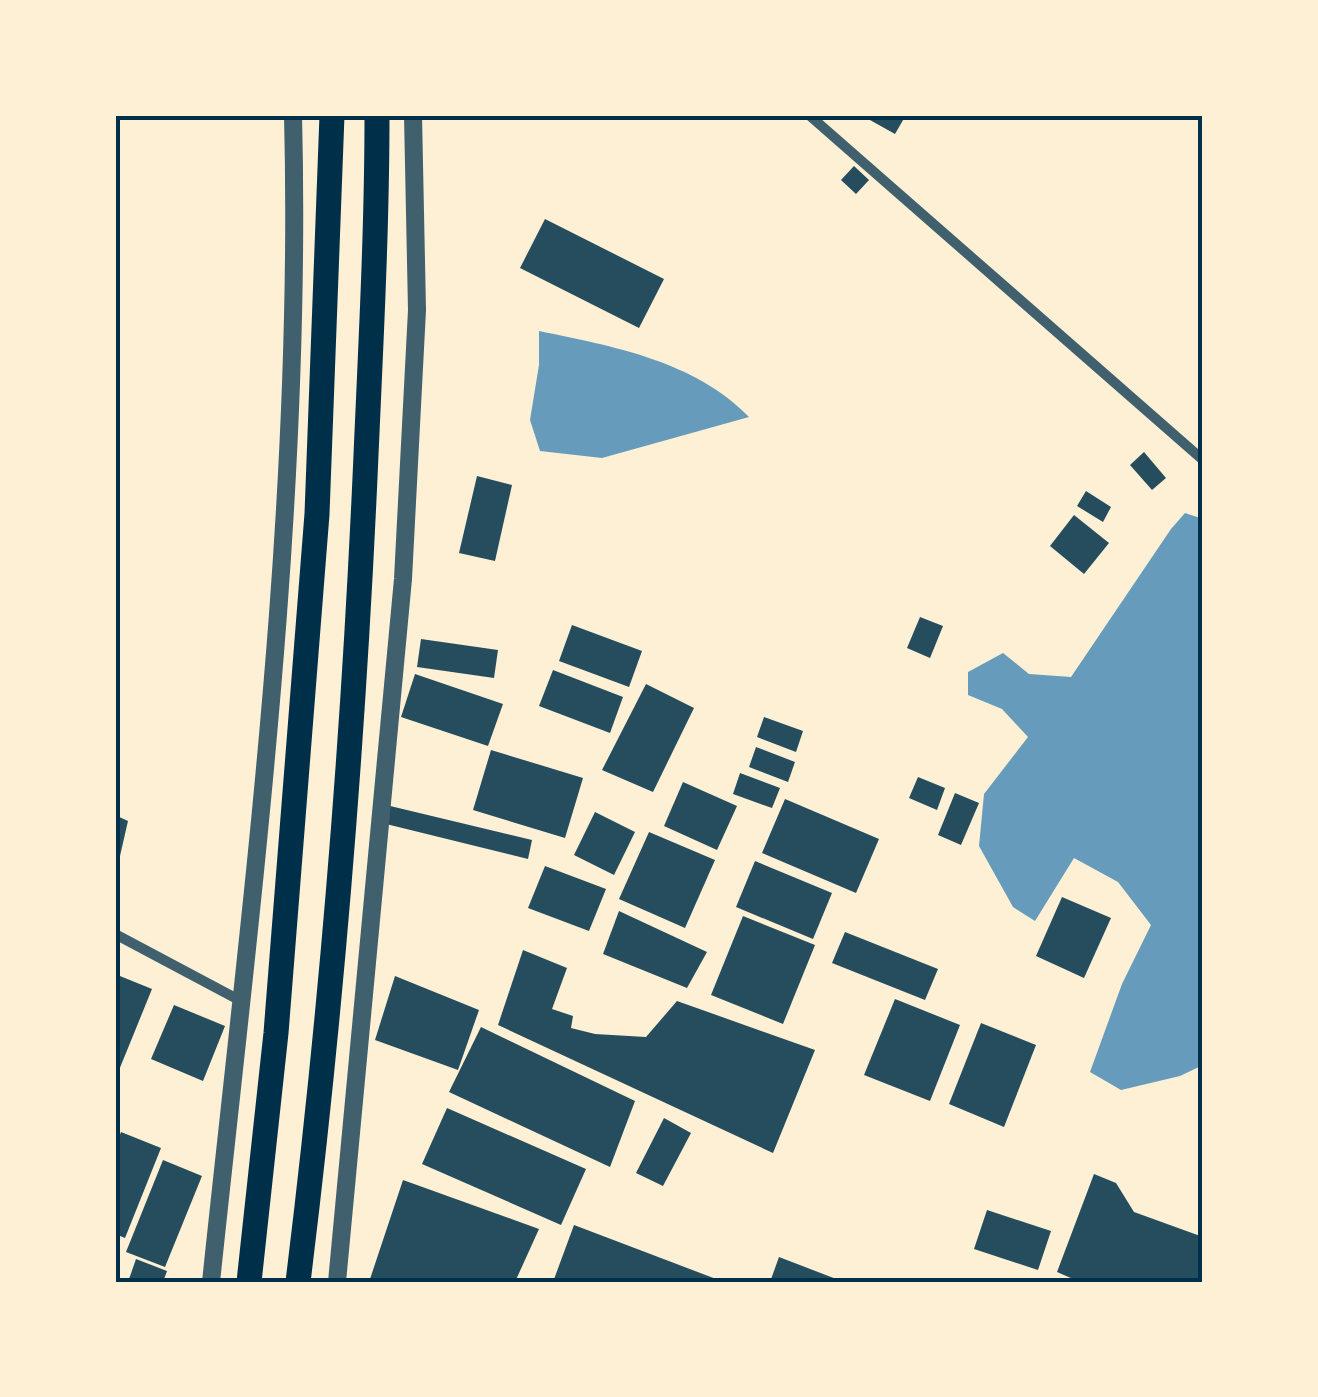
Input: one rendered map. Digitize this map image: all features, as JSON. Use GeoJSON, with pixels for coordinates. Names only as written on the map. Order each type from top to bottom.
{"type":"FeatureCollection","features":[{"type":"Feature","properties":{"kind":"main road"},"geometry":{"type":"LineString","coordinates":[[249,1282],[276,1033],[317,514],[332,115]]}},
{"type":"Feature","properties":{"kind":"main road"},"geometry":{"type":"LineString","coordinates":[[298,1282],[326,1058],[356,688],[377,202],[377,115]]}},
{"type":"Feature","properties":{"kind":"street"},"geometry":{"type":"LineString","coordinates":[[211,1282],[269,743],[287,513],[295,205],[293,115]]}},
{"type":"Feature","properties":{"kind":"street"},"geometry":{"type":"LineString","coordinates":[[336,1282],[403,578],[417,310],[413,115]]}},
{"type":"Feature","properties":{"kind":"street"},"geometry":{"type":"LineString","coordinates":[[809,115],[1203,460]]}},
{"type":"Feature","properties":{"kind":"street"},"geometry":{"type":"LineString","coordinates":[[115,934],[241,1000]]}},
{"type":"Feature","properties":{"kind":"water"},"geometry":{"type":"Polygon","coordinates":[[[539,331],[623,350],[678,369],[704,382],[749,417],[602,458],[540,451],[530,420],[539,365],[539,331]]]}},
{"type":"Feature","properties":{"kind":"water"},"geometry":{"type":"Polygon","coordinates":[[[1185,513],[1203,519],[1203,1065],[1180,1076],[1121,1090],[1090,1072],[1122,984],[1151,925],[1118,882],[1074,858],[1035,921],[1013,907],[979,846],[984,794],[1028,737],[1002,709],[968,695],[968,672],[1003,653],[1029,674],[1071,677],[1185,513]]]}},
{"type":"Feature","properties":{"kind":"building"},"geometry":{"type":"Polygon","coordinates":[[[861,115],[906,115],[895,134],[861,115]]]}},
{"type":"Feature","properties":{"kind":"building"},"geometry":{"type":"Polygon","coordinates":[[[854,166],[869,180],[856,194],[841,180],[854,166]]]}},
{"type":"Feature","properties":{"kind":"building"},"geometry":{"type":"Polygon","coordinates":[[[545,219],[664,279],[639,328],[520,268],[545,219]]]}},
{"type":"Feature","properties":{"kind":"building"},"geometry":{"type":"Polygon","coordinates":[[[1144,452],[1166,478],[1152,490],[1130,465],[1144,452]]]}},
{"type":"Feature","properties":{"kind":"building"},"geometry":{"type":"Polygon","coordinates":[[[477,476],[512,485],[495,561],[459,553],[477,476]]]}},
{"type":"Feature","properties":{"kind":"building"},"geometry":{"type":"Polygon","coordinates":[[[1086,491],[1111,507],[1103,522],[1077,506],[1086,491]]]}},
{"type":"Feature","properties":{"kind":"building"},"geometry":{"type":"Polygon","coordinates":[[[1074,515],[1109,543],[1084,574],[1050,546],[1074,515]]]}},
{"type":"Feature","properties":{"kind":"building"},"geometry":{"type":"Polygon","coordinates":[[[920,617],[943,626],[930,658],[907,648],[920,617]]]}},
{"type":"Feature","properties":{"kind":"building"},"geometry":{"type":"Polygon","coordinates":[[[572,625],[642,651],[629,687],[559,661],[572,625]]]}},
{"type":"Feature","properties":{"kind":"building"},"geometry":{"type":"Polygon","coordinates":[[[421,639],[498,650],[494,678],[417,667],[421,639]]]}},
{"type":"Feature","properties":{"kind":"building"},"geometry":{"type":"Polygon","coordinates":[[[553,670],[623,697],[610,733],[539,706],[553,670]]]}},
{"type":"Feature","properties":{"kind":"building"},"geometry":{"type":"Polygon","coordinates":[[[415,674],[503,704],[488,746],[401,717],[415,674]]]}},
{"type":"Feature","properties":{"kind":"building"},"geometry":{"type":"Polygon","coordinates":[[[646,684],[694,708],[653,792],[602,770],[646,684]]]}},
{"type":"Feature","properties":{"kind":"building"},"geometry":{"type":"Polygon","coordinates":[[[764,717],[803,731],[796,752],[757,737],[764,717]]]}},
{"type":"Feature","properties":{"kind":"building"},"geometry":{"type":"Polygon","coordinates":[[[756,747],[795,762],[788,782],[749,767],[756,747]]]}},
{"type":"Feature","properties":{"kind":"building"},"geometry":{"type":"Polygon","coordinates":[[[491,750],[583,778],[565,838],[473,810],[491,750]]]}},
{"type":"Feature","properties":{"kind":"building"},"geometry":{"type":"Polygon","coordinates":[[[740,773],[780,788],[772,808],[733,794],[740,773]]]}},
{"type":"Feature","properties":{"kind":"building"},"geometry":{"type":"Polygon","coordinates":[[[918,777],[945,788],[937,810],[909,798],[918,777]]]}},
{"type":"Feature","properties":{"kind":"building"},"geometry":{"type":"Polygon","coordinates":[[[683,782],[737,806],[717,850],[664,826],[683,782]]]}},
{"type":"Feature","properties":{"kind":"building"},"geometry":{"type":"Polygon","coordinates":[[[955,793],[979,803],[961,845],[938,835],[955,793]]]}},
{"type":"Feature","properties":{"kind":"building"},"geometry":{"type":"Polygon","coordinates":[[[785,799],[879,839],[856,893],[762,853],[785,799]]]}},
{"type":"Feature","properties":{"kind":"building"},"geometry":{"type":"Polygon","coordinates":[[[386,805],[532,840],[528,859],[382,823],[386,805]]]}},
{"type":"Feature","properties":{"kind":"building"},"geometry":{"type":"Polygon","coordinates":[[[595,812],[635,832],[614,875],[574,855],[595,812]]]}},
{"type":"Feature","properties":{"kind":"building"},"geometry":{"type":"Polygon","coordinates":[[[115,815],[128,821],[120,856],[115,853],[115,815]]]}},
{"type":"Feature","properties":{"kind":"building"},"geometry":{"type":"Polygon","coordinates":[[[649,832],[715,860],[685,928],[619,899],[649,832]]]}},
{"type":"Feature","properties":{"kind":"building"},"geometry":{"type":"Polygon","coordinates":[[[755,861],[832,893],[813,939],[736,907],[755,861]]]}},
{"type":"Feature","properties":{"kind":"building"},"geometry":{"type":"Polygon","coordinates":[[[545,866],[606,889],[589,931],[528,908],[545,866]]]}},
{"type":"Feature","properties":{"kind":"building"},"geometry":{"type":"Polygon","coordinates":[[[1062,897],[1111,918],[1084,978],[1036,956],[1062,897]]]}},
{"type":"Feature","properties":{"kind":"building"},"geometry":{"type":"Polygon","coordinates":[[[619,911],[707,952],[687,988],[603,954],[619,911]]]}},
{"type":"Feature","properties":{"kind":"building"},"geometry":{"type":"Polygon","coordinates":[[[743,916],[815,945],[783,1024],[711,995],[743,916]]]}},
{"type":"Feature","properties":{"kind":"building"},"geometry":{"type":"Polygon","coordinates":[[[845,932],[938,969],[925,1000],[832,963],[845,932]]]}},
{"type":"Feature","properties":{"kind":"building"},"geometry":{"type":"Polygon","coordinates":[[[523,950],[567,968],[552,1009],[573,1016],[571,1028],[595,1034],[646,1037],[677,1001],[815,1050],[773,1153],[498,1025],[523,950]]]}},
{"type":"Feature","properties":{"kind":"building"},"geometry":{"type":"Polygon","coordinates":[[[115,974],[152,989],[115,1080],[115,974]]]}},
{"type":"Feature","properties":{"kind":"building"},"geometry":{"type":"Polygon","coordinates":[[[395,976],[479,1010],[458,1070],[375,1040],[395,976]]]}},
{"type":"Feature","properties":{"kind":"building"},"geometry":{"type":"Polygon","coordinates":[[[895,999],[960,1025],[930,1101],[864,1075],[895,999]]]}},
{"type":"Feature","properties":{"kind":"building"},"geometry":{"type":"Polygon","coordinates":[[[174,1005],[225,1026],[203,1081],[151,1059],[174,1005]]]}},
{"type":"Feature","properties":{"kind":"building"},"geometry":{"type":"Polygon","coordinates":[[[981,1023],[1036,1045],[1004,1127],[949,1104],[981,1023]]]}},
{"type":"Feature","properties":{"kind":"building"},"geometry":{"type":"Polygon","coordinates":[[[481,1027],[635,1101],[610,1167],[449,1092],[481,1027]]]}},
{"type":"Feature","properties":{"kind":"building"},"geometry":{"type":"Polygon","coordinates":[[[447,1108],[586,1169],[561,1225],[422,1164],[447,1108]]]}},
{"type":"Feature","properties":{"kind":"building"},"geometry":{"type":"Polygon","coordinates":[[[664,1118],[691,1133],[663,1186],[636,1173],[664,1118]]]}},
{"type":"Feature","properties":{"kind":"building"},"geometry":{"type":"Polygon","coordinates":[[[121,1132],[161,1148],[125,1238],[115,1234],[115,1148],[121,1132]]]}},
{"type":"Feature","properties":{"kind":"building"},"geometry":{"type":"Polygon","coordinates":[[[163,1160],[202,1176],[165,1267],[126,1252],[163,1160]]]}},
{"type":"Feature","properties":{"kind":"building"},"geometry":{"type":"Polygon","coordinates":[[[1094,1174],[1116,1183],[1134,1212],[1203,1237],[1203,1282],[1080,1282],[1057,1272],[1094,1174]]]}},
{"type":"Feature","properties":{"kind":"building"},"geometry":{"type":"Polygon","coordinates":[[[403,1180],[539,1229],[515,1282],[369,1282],[403,1180]]]}},
{"type":"Feature","properties":{"kind":"building"},"geometry":{"type":"Polygon","coordinates":[[[987,1210],[1051,1231],[1038,1270],[974,1249],[987,1210]]]}},
{"type":"Feature","properties":{"kind":"building"},"geometry":{"type":"Polygon","coordinates":[[[574,1225],[724,1282],[553,1282],[574,1225]]]}},
{"type":"Feature","properties":{"kind":"building"},"geometry":{"type":"Polygon","coordinates":[[[779,1257],[844,1282],[770,1282],[779,1257]]]}},
{"type":"Feature","properties":{"kind":"building"},"geometry":{"type":"Polygon","coordinates":[[[136,1259],[167,1271],[163,1282],[128,1282],[136,1259]]]}}]}
